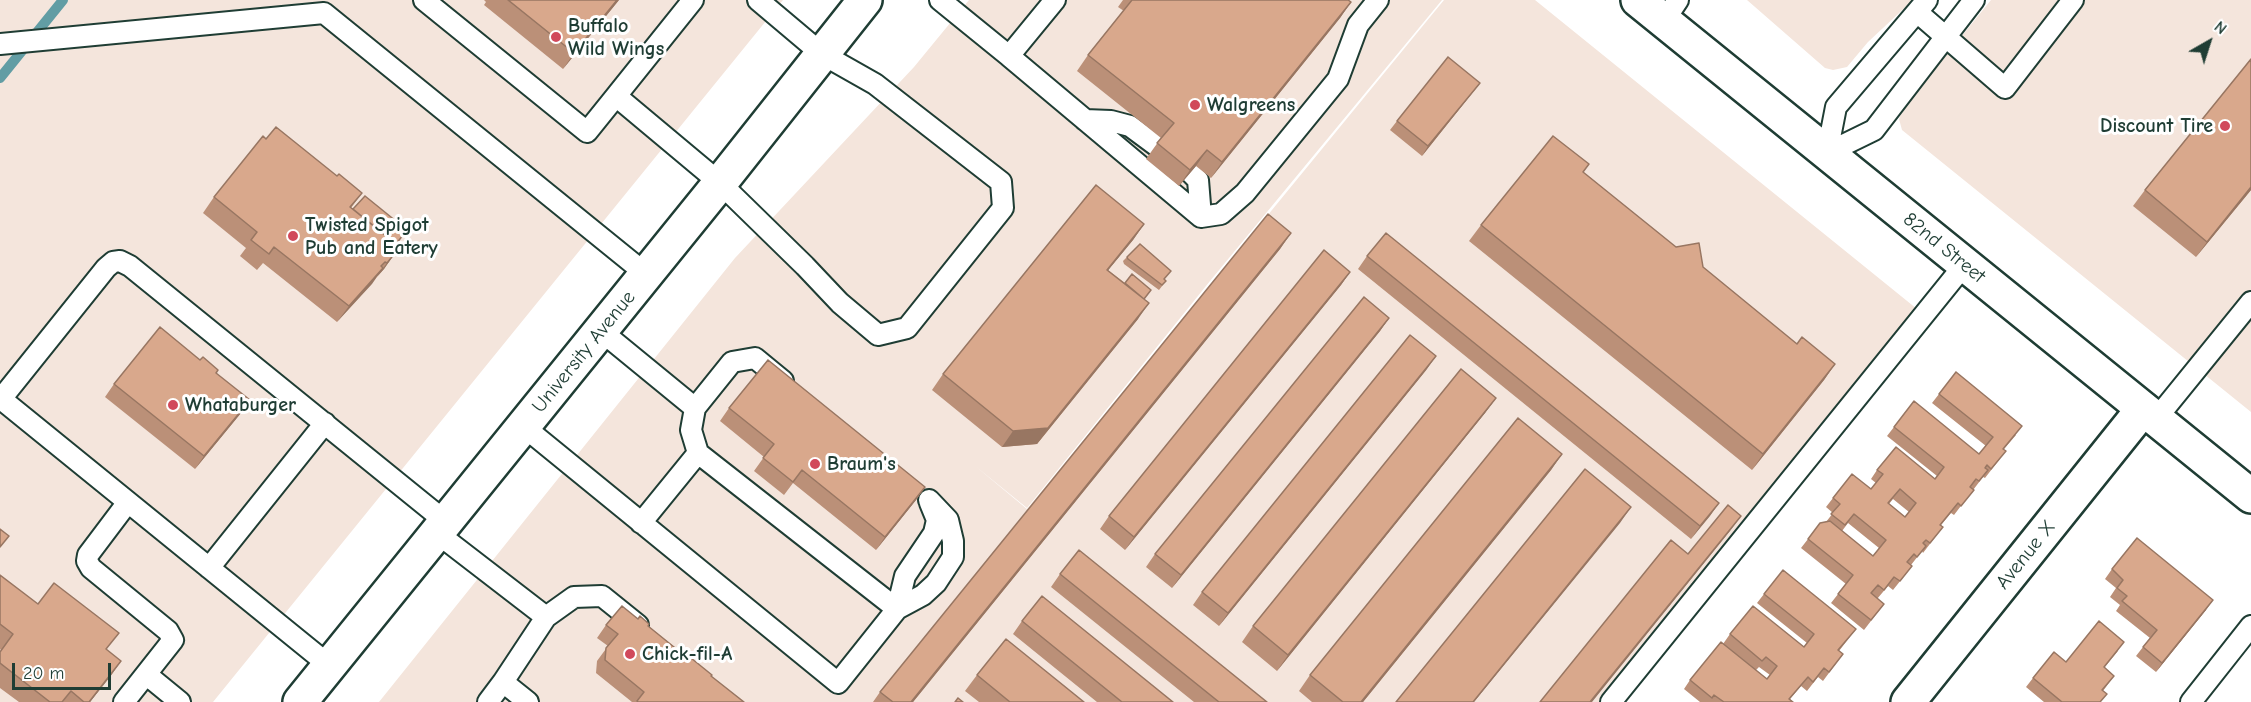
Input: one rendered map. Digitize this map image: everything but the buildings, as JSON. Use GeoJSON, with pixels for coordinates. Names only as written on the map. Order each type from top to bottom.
{"type":"FeatureCollection","features":[{"type":"Feature","properties":{"kind":"main road","name":"University Avenue"},"geometry":{"type":"LineString","coordinates":[[300,702],[601,331],[865,0]]}},
{"type":"Feature","properties":{"kind":"main road","name":"82nd Street"},"geometry":{"type":"LineString","coordinates":[[1638,0],[1671,10],[1827,153],[2251,496]]}},
{"type":"Feature","properties":{"kind":"main road","name":"Avenue X"},"geometry":{"type":"LineString","coordinates":[[1908,702],[2150,414]]}},
{"type":"Feature","properties":{"kind":"lane"},"geometry":{"type":"LineString","coordinates":[[424,0],[586,132],[693,0]]}},
{"type":"Feature","properties":{"kind":"lane"},"geometry":{"type":"LineString","coordinates":[[616,96],[720,183],[840,303],[878,335],[907,328],[1003,208],[1001,182],[874,84],[822,54],[758,0]]}},
{"type":"Feature","properties":{"kind":"lane"},"geometry":{"type":"LineString","coordinates":[[940,0],[1201,217],[1221,214],[1245,192],[1338,80],[1358,25],[1378,0]]}},
{"type":"Feature","properties":{"kind":"lane"},"geometry":{"type":"LineString","coordinates":[[1009,56],[1055,0]]}},
{"type":"Feature","properties":{"kind":"lane"},"geometry":{"type":"LineString","coordinates":[[1827,153],[1874,130],[1974,0]]}},
{"type":"Feature","properties":{"kind":"lane"},"geometry":{"type":"LineString","coordinates":[[1827,153],[1836,107],[1922,6],[1947,36],[2005,88],[2073,0]]}},
{"type":"Feature","properties":{"kind":"lane"},"geometry":{"type":"LineString","coordinates":[[0,44],[323,7],[646,274]]}},
{"type":"Feature","properties":{"kind":"lane"},"geometry":{"type":"LineString","coordinates":[[1085,120],[1111,121],[1130,126],[1157,146]]}},
{"type":"Feature","properties":{"kind":"lane"},"geometry":{"type":"LineString","coordinates":[[1190,172],[1198,180],[1201,217]]}},
{"type":"Feature","properties":{"kind":"lane"},"geometry":{"type":"LineString","coordinates":[[330,666],[0,399],[113,262],[120,261],[130,266],[325,423],[546,617]]}},
{"type":"Feature","properties":{"kind":"lane"},"geometry":{"type":"LineString","coordinates":[[1611,702],[1965,264]]}},
{"type":"Feature","properties":{"kind":"lane"},"geometry":{"type":"LineString","coordinates":[[2150,414],[2244,325],[2251,302]]}},
{"type":"Feature","properties":{"kind":"lane"},"geometry":{"type":"LineString","coordinates":[[601,331],[695,408]]}},
{"type":"Feature","properties":{"kind":"lane"},"geometry":{"type":"LineString","coordinates":[[801,395],[755,358],[732,362],[695,408],[691,430],[698,453],[897,609]]}},
{"type":"Feature","properties":{"kind":"lane"},"geometry":{"type":"LineString","coordinates":[[209,568],[325,423]]}},
{"type":"Feature","properties":{"kind":"lane"},"geometry":{"type":"LineString","coordinates":[[524,426],[838,683],[897,609],[923,595],[936,583],[953,558],[953,541],[948,520],[911,485]]}},
{"type":"Feature","properties":{"kind":"lane"},"geometry":{"type":"LineString","coordinates":[[641,523],[698,453]]}},
{"type":"Feature","properties":{"kind":"lane"},"geometry":{"type":"LineString","coordinates":[[897,609],[905,576],[934,533],[937,520],[929,500]]}},
{"type":"Feature","properties":{"kind":"lane"},"geometry":{"type":"LineString","coordinates":[[124,702],[173,640],[168,631],[91,568],[87,561],[88,555],[128,502]]}},
{"type":"Feature","properties":{"kind":"lane"},"geometry":{"type":"LineString","coordinates":[[488,702],[546,617],[574,597],[602,596],[654,638]]}},
{"type":"Feature","properties":{"kind":"lane"},"geometry":{"type":"LineString","coordinates":[[2191,702],[2251,626]]}},
{"type":"Feature","properties":{"kind":"lane"},"geometry":{"type":"LineString","coordinates":[[147,675],[180,702]]}},
{"type":"Feature","properties":{"kind":"lane"},"geometry":{"type":"LineString","coordinates":[[503,682],[528,702]]}},
{"type":"Feature","properties":{"kind":"shaded area"},"geometry":{"type":"Polygon","coordinates":[[[0,0],[783,0],[213,702],[0,702],[0,0]]]}},
{"type":"Feature","properties":{"kind":"shaded area"},"geometry":{"type":"Polygon","coordinates":[[[969,0],[1442,0],[1210,281],[1027,508],[974,465],[1027,509],[1444,0],[1535,0],[1917,309],[1599,702],[379,702],[735,258],[914,67],[969,0]]]}},
{"type":"Feature","properties":{"kind":"shaded area"},"geometry":{"type":"Polygon","coordinates":[[[1747,0],[1913,0],[1868,42],[1847,67],[1833,70],[1825,68],[1747,0]]]}},
{"type":"Feature","properties":{"kind":"shaded area"},"geometry":{"type":"Polygon","coordinates":[[[1991,0],[2251,0],[2251,412],[1902,130],[1899,119],[1903,108],[1991,0]]]}},
{"type":"Feature","properties":{"kind":"waterway"},"geometry":{"type":"LineString","coordinates":[[0,78],[63,0]]}},
{"type":"Feature","properties":{"kind":"place","name":"Buffalo Wild Wings"},"geometry":{"type":"Point","coordinates":[556,37]}},
{"type":"Feature","properties":{"kind":"place","name":"Walgreens"},"geometry":{"type":"Point","coordinates":[1195,105]}},
{"type":"Feature","properties":{"kind":"place","name":"Discount Tire"},"geometry":{"type":"Point","coordinates":[2225,126]}},
{"type":"Feature","properties":{"kind":"place","name":"Twisted Spigot Pub and Eatery"},"geometry":{"type":"Point","coordinates":[293,236]}},
{"type":"Feature","properties":{"kind":"place","name":"Whataburger"},"geometry":{"type":"Point","coordinates":[173,405]}},
{"type":"Feature","properties":{"kind":"place","name":"Braum's"},"geometry":{"type":"Point","coordinates":[815,464]}},
{"type":"Feature","properties":{"kind":"place","name":"Chick-fil-A"},"geometry":{"type":"Point","coordinates":[630,654]}}]}
